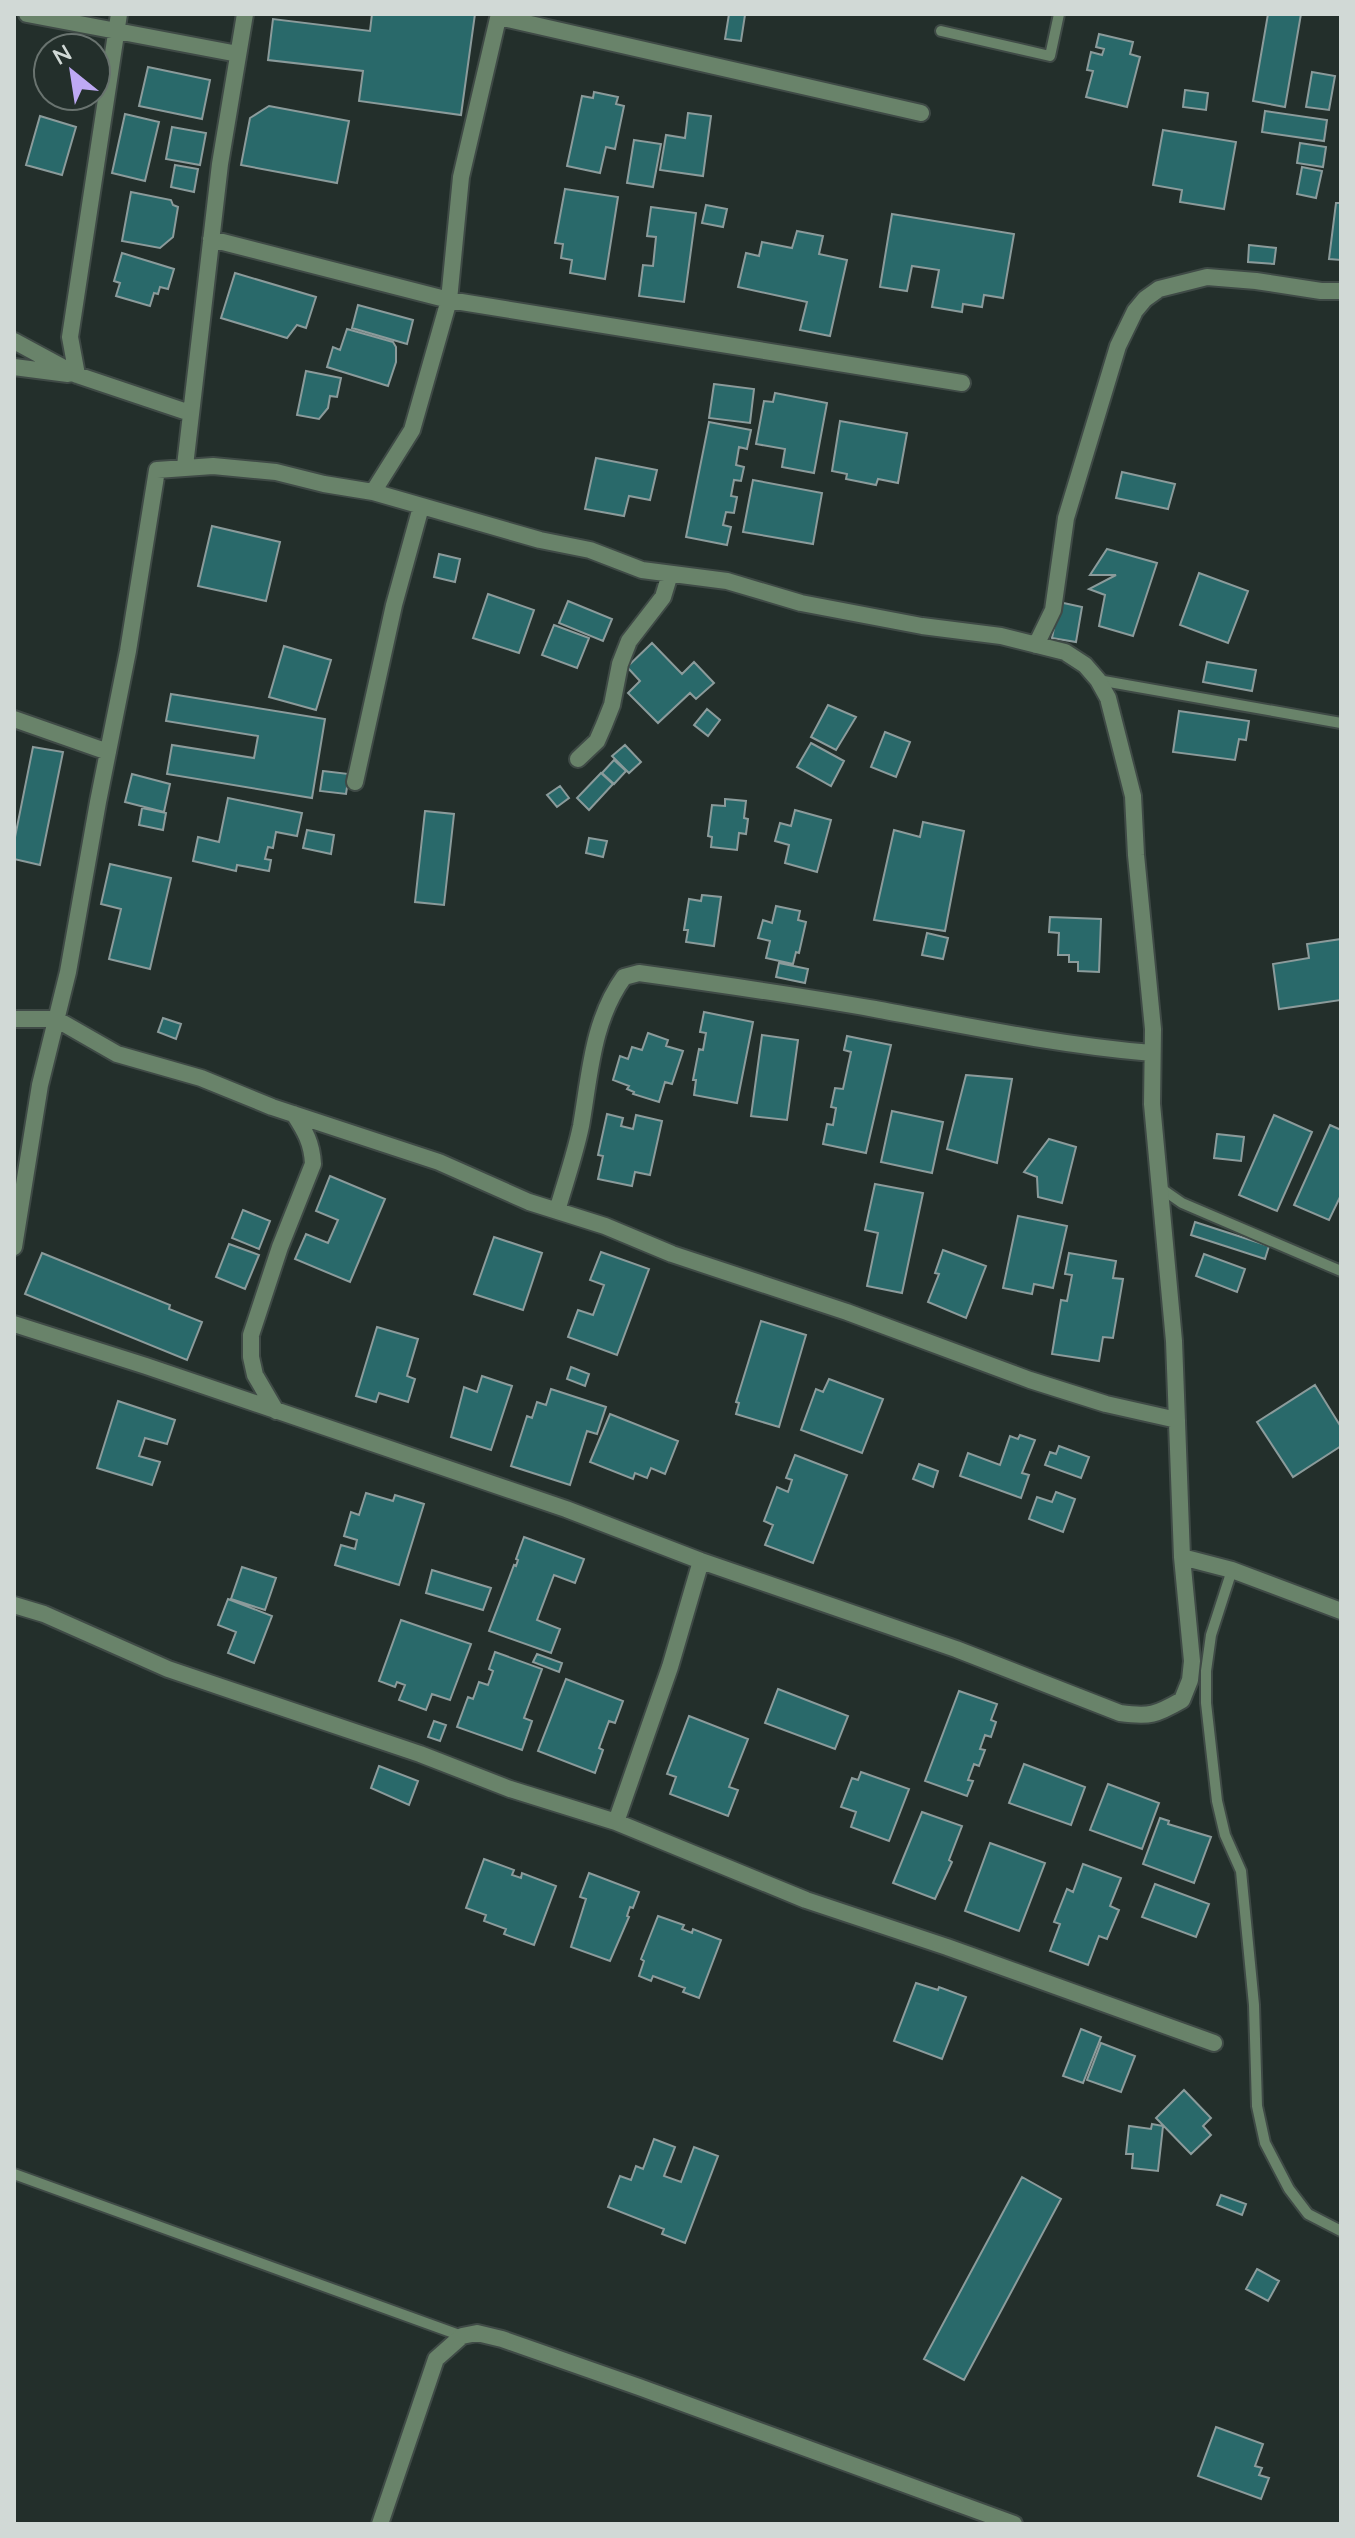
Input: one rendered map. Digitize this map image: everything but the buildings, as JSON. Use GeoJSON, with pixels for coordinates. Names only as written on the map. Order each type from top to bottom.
{"type":"FeatureCollection","features":[{"type":"Feature","properties":{"kind":"street"},"geometry":{"type":"LineString","coordinates":[[27,14],[238,54]]}},
{"type":"Feature","properties":{"kind":"street"},"geometry":{"type":"LineString","coordinates":[[77,375],[70,337],[119,14]]}},
{"type":"Feature","properties":{"kind":"street"},"geometry":{"type":"LineString","coordinates":[[185,466],[211,239],[245,14]]}},
{"type":"Feature","properties":{"kind":"street"},"geometry":{"type":"LineString","coordinates":[[373,492],[412,430],[449,300],[461,177],[499,16],[921,113]]}},
{"type":"Feature","properties":{"kind":"street"},"geometry":{"type":"LineString","coordinates":[[211,239],[449,300],[962,383]]}},
{"type":"Feature","properties":{"kind":"street"},"geometry":{"type":"LineString","coordinates":[[1036,645],[1053,610],[1066,518],[1118,346],[1135,311],[1145,299],[1159,289],[1207,277],[1341,291]]}},
{"type":"Feature","properties":{"kind":"street"},"geometry":{"type":"LineString","coordinates":[[14,341],[77,375],[190,413]]}},
{"type":"Feature","properties":{"kind":"street"},"geometry":{"type":"LineString","coordinates":[[14,367],[77,375]]}},
{"type":"Feature","properties":{"kind":"street"},"geometry":{"type":"LineString","coordinates":[[14,1247],[40,1085],[68,972],[128,651],[157,470],[213,466],[276,472],[373,492],[540,540],[590,550],[642,570],[727,581],[801,603],[922,626],[1001,636],[1065,652],[1085,665],[1108,698],[1133,796],[1153,1029],[1152,1104],[1174,1341],[1182,1557],[1192,1661],[1190,1680],[1182,1700],[1148,1717],[1120,1713],[956,1649],[701,1561],[566,1509],[14,1324]]}},
{"type":"Feature","properties":{"kind":"street"},"geometry":{"type":"LineString","coordinates":[[355,782],[394,605],[421,507]]}},
{"type":"Feature","properties":{"kind":"street"},"geometry":{"type":"LineString","coordinates":[[578,759],[597,741],[612,705],[620,664],[629,641],[663,597],[670,574]]}},
{"type":"Feature","properties":{"kind":"street"},"geometry":{"type":"LineString","coordinates":[[14,719],[108,752]]}},
{"type":"Feature","properties":{"kind":"street"},"geometry":{"type":"LineString","coordinates":[[557,1211],[580,1130],[594,1041],[616,988],[624,977],[639,973],[750,988],[994,1033],[1152,1053]]}},
{"type":"Feature","properties":{"kind":"street"},"geometry":{"type":"LineString","coordinates":[[14,1019],[56,1019],[117,1054],[201,1078],[294,1114],[439,1162],[529,1202],[605,1226],[672,1254],[847,1312],[1030,1380],[1106,1404],[1177,1420]]}},
{"type":"Feature","properties":{"kind":"street"},"geometry":{"type":"LineString","coordinates":[[276,1411],[255,1375],[251,1335],[280,1247],[313,1164],[313,1149],[294,1114]]}},
{"type":"Feature","properties":{"kind":"street"},"geometry":{"type":"LineString","coordinates":[[1182,1557],[1232,1570],[1341,1611]]}},
{"type":"Feature","properties":{"kind":"street"},"geometry":{"type":"LineString","coordinates":[[616,1822],[670,1667],[701,1561]]}},
{"type":"Feature","properties":{"kind":"street"},"geometry":{"type":"LineString","coordinates":[[14,1605],[44,1614],[168,1669],[420,1754],[510,1789],[616,1822],[806,1900],[1214,2043]]}},
{"type":"Feature","properties":{"kind":"street"},"geometry":{"type":"LineString","coordinates":[[380,2524],[436,2359],[462,2336],[477,2333],[502,2339],[1014,2524]]}},
{"type":"Feature","properties":{"kind":"lane"},"geometry":{"type":"LineString","coordinates":[[941,31],[1050,56],[1059,14]]}},
{"type":"Feature","properties":{"kind":"lane"},"geometry":{"type":"LineString","coordinates":[[1098,680],[1341,723]]}},
{"type":"Feature","properties":{"kind":"lane"},"geometry":{"type":"LineString","coordinates":[[1159,1187],[1182,1203],[1341,1271]]}},
{"type":"Feature","properties":{"kind":"lane"},"geometry":{"type":"LineString","coordinates":[[1232,1570],[1211,1635],[1206,1703],[1217,1801],[1225,1835],[1241,1871],[1254,2005],[1257,2106],[1265,2143],[1289,2189],[1308,2214],[1341,2231]]}},
{"type":"Feature","properties":{"kind":"lane"},"geometry":{"type":"LineString","coordinates":[[14,2174],[462,2336]]}}]}
